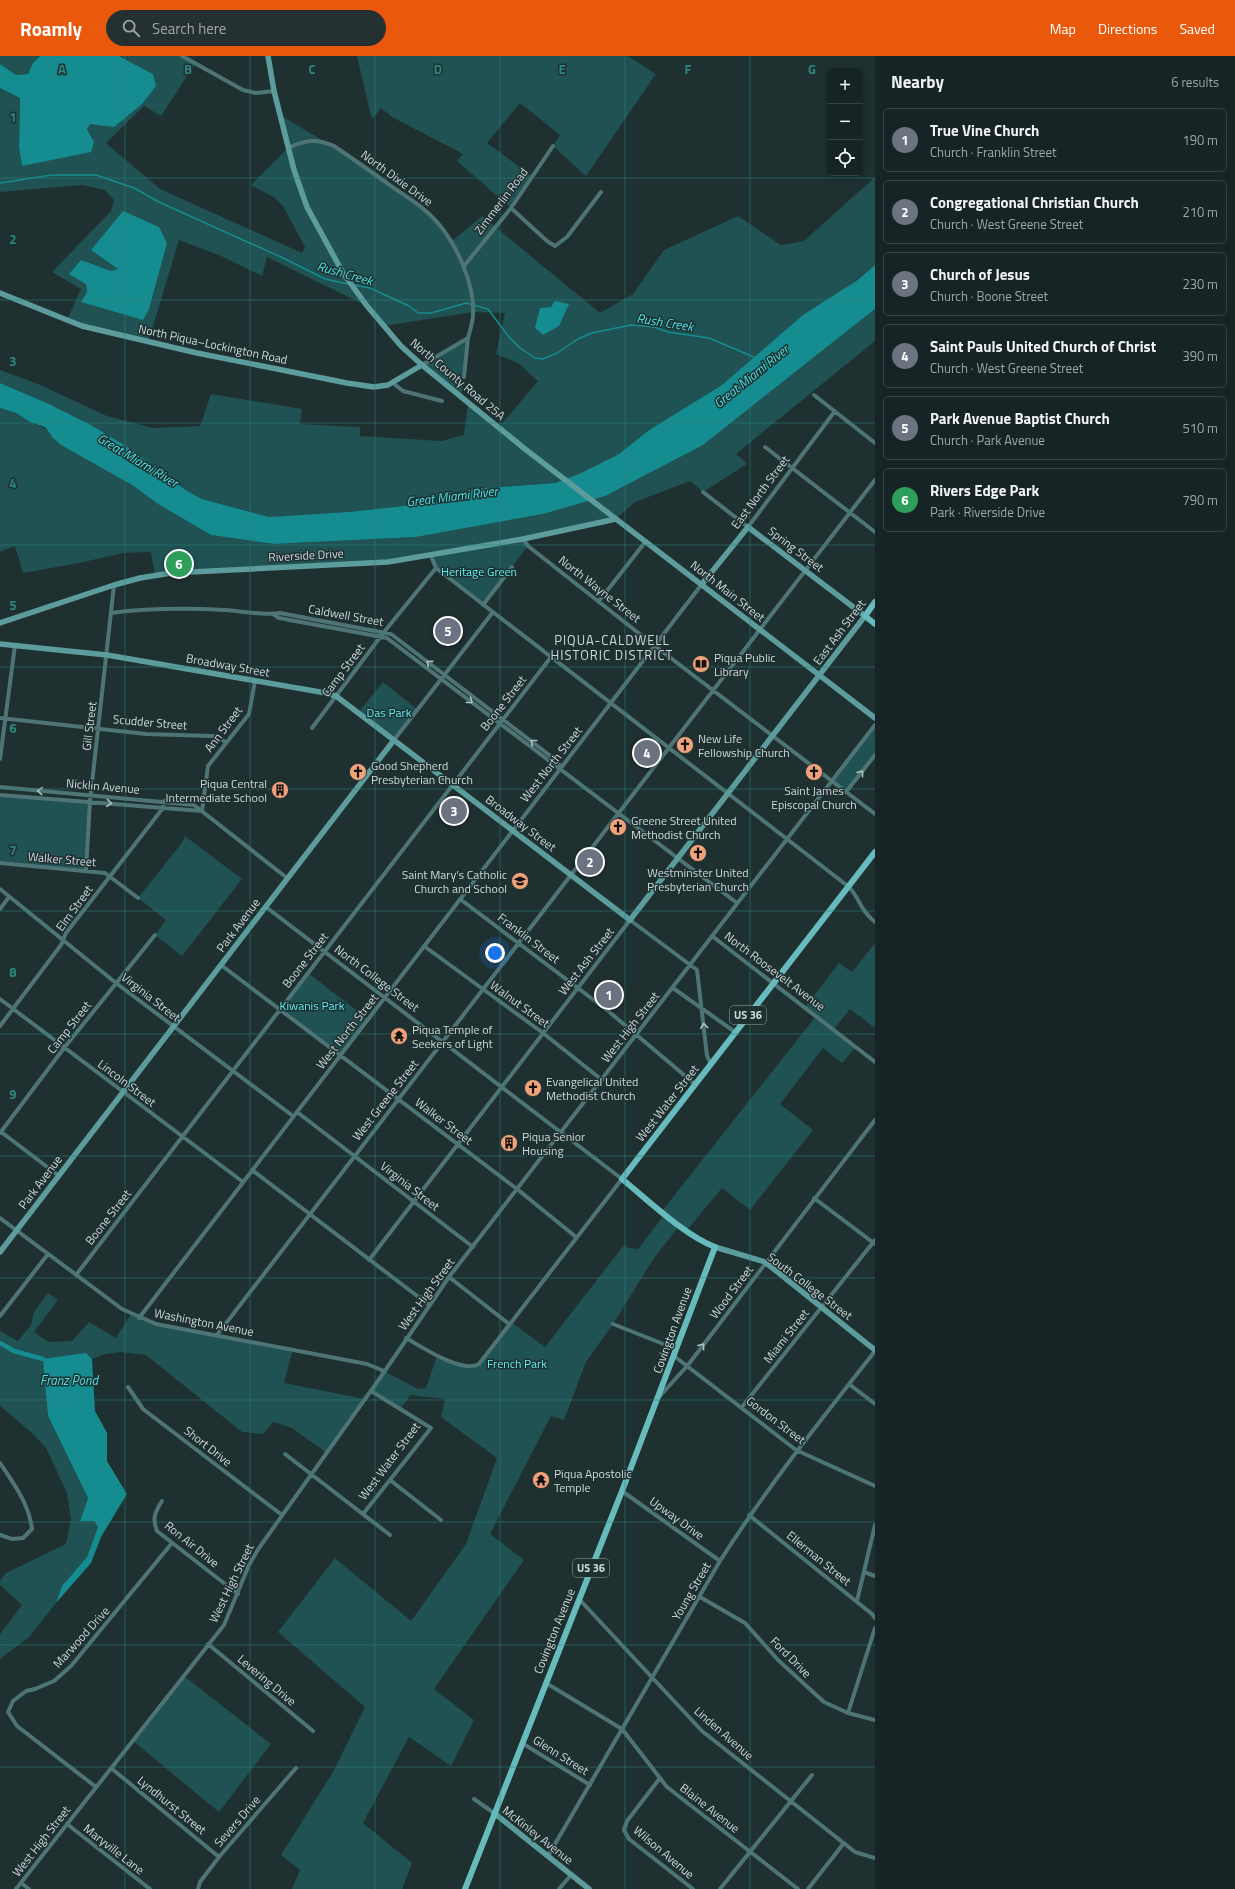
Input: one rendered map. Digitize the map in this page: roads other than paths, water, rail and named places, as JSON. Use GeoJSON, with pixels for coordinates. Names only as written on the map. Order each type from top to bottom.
{"type":"FeatureCollection","features":[{"type":"Feature","properties":{"kind":"main road","name":"East Ash Street"},"geometry":{"type":"LineString","coordinates":[[865,616],[875,602]]}},
{"type":"Feature","properties":{"kind":"main road","name":"Spring Street"},"geometry":{"type":"LineString","coordinates":[[865,616],[875,624]]}},
{"type":"Feature","properties":{"kind":"main road","name":"West Water Street"},"geometry":{"type":"LineString","coordinates":[[622,1179],[875,852]]}},
{"type":"Feature","properties":{"kind":"main road","name":"North College Street"},"geometry":{"type":"LineString","coordinates":[[622,1179],[665,1214]]}},
{"type":"Feature","properties":{"kind":"main road","name":"South College Street"},"geometry":{"type":"LineString","coordinates":[[665,1214],[704,1243],[715,1247]]}},
{"type":"Feature","properties":{"kind":"main road","name":"Covington Avenue"},"geometry":{"type":"LineString","coordinates":[[465,1889],[659,1397],[715,1247]]}},
{"type":"Feature","properties":{"kind":"street"},"geometry":{"type":"LineString","coordinates":[[182,56],[243,90],[256,93],[274,91]]}},
{"type":"Feature","properties":{"kind":"street","name":"North County Road 25A"},"geometry":{"type":"LineString","coordinates":[[268,56],[274,91],[294,170],[307,207],[343,273],[367,306],[401,346],[525,449],[568,482]]}},
{"type":"Feature","properties":{"kind":"street","name":"North Dixie Drive"},"geometry":{"type":"LineString","coordinates":[[288,148],[299,143],[322,140],[418,204],[437,222],[451,242],[464,266],[474,312],[468,338],[464,377]]}},
{"type":"Feature","properties":{"kind":"street","name":"Zimmerlin Road"},"geometry":{"type":"LineString","coordinates":[[464,266],[511,208],[552,146]]}},
{"type":"Feature","properties":{"kind":"street"},"geometry":{"type":"LineString","coordinates":[[511,208],[547,241],[555,246],[567,237],[601,192]]}},
{"type":"Feature","properties":{"kind":"street","name":"North Piqua–Lockington Road"},"geometry":{"type":"LineString","coordinates":[[0,293],[82,326],[144,342],[347,383],[374,386],[393,383],[422,365]]}},
{"type":"Feature","properties":{"kind":"street"},"geometry":{"type":"LineString","coordinates":[[422,365],[468,338]]}},
{"type":"Feature","properties":{"kind":"street"},"geometry":{"type":"LineString","coordinates":[[393,383],[403,392],[442,401]]}},
{"type":"Feature","properties":{"kind":"street"},"geometry":{"type":"LineString","coordinates":[[814,395],[875,443]]}},
{"type":"Feature","properties":{"kind":"street","name":"East North Street"},"geometry":{"type":"LineString","coordinates":[[702,584],[748,527],[835,411]]}},
{"type":"Feature","properties":{"kind":"street"},"geometry":{"type":"LineString","coordinates":[[765,447],[849,514],[875,532]]}},
{"type":"Feature","properties":{"kind":"street","name":"West Greene Street"},"geometry":{"type":"LineString","coordinates":[[217,1335],[875,480]]}},
{"type":"Feature","properties":{"kind":"street","name":"North Main Street"},"geometry":{"type":"LineString","coordinates":[[568,482],[875,718]]}},
{"type":"Feature","properties":{"kind":"street","name":"Spring Street"},"geometry":{"type":"LineString","coordinates":[[703,492],[865,616]]}},
{"type":"Feature","properties":{"kind":"street","name":"Riverside Drive"},"geometry":{"type":"LineString","coordinates":[[0,623],[114,585],[140,578],[171,573],[388,562],[431,556],[523,539],[616,519]]}},
{"type":"Feature","properties":{"kind":"street","name":"North Wayne Street"},"geometry":{"type":"LineString","coordinates":[[523,539],[528,546],[655,646],[875,814]]}},
{"type":"Feature","properties":{"kind":"street"},"geometry":{"type":"LineString","coordinates":[[599,601],[646,541]]}},
{"type":"Feature","properties":{"kind":"street"},"geometry":{"type":"LineString","coordinates":[[431,556],[436,568],[849,887],[854,893],[865,914],[875,922]]}},
{"type":"Feature","properties":{"kind":"street"},"geometry":{"type":"LineString","coordinates":[[483,605],[512,567]]}},
{"type":"Feature","properties":{"kind":"street","name":"Camp Street"},"geometry":{"type":"LineString","coordinates":[[312,728],[380,637],[436,568]]}},
{"type":"Feature","properties":{"kind":"street","name":"West North Street"},"geometry":{"type":"LineString","coordinates":[[139,1318],[702,584]]}},
{"type":"Feature","properties":{"kind":"street","name":"Gill Street"},"geometry":{"type":"LineString","coordinates":[[86,870],[90,802],[114,585]]}},
{"type":"Feature","properties":{"kind":"street","name":"Caldwell Street"},"geometry":{"type":"LineString","coordinates":[[111,613],[147,608],[246,611],[273,614],[280,613],[310,621],[391,634],[557,761],[561,768]]}},
{"type":"Feature","properties":{"kind":"street","name":"Park Avenue"},"geometry":{"type":"LineString","coordinates":[[0,1252],[394,740],[446,675],[493,612]]}},
{"type":"Feature","properties":{"kind":"street","name":"East Ash Street"},"geometry":{"type":"LineString","coordinates":[[820,675],[865,616]]}},
{"type":"Feature","properties":{"kind":"street","name":"Caldwell Street"},"geometry":{"type":"LineString","coordinates":[[353,629],[387,638],[554,765],[561,768],[618,814],[737,903]]}},
{"type":"Feature","properties":{"kind":"street","name":"Broadway Street"},"geometry":{"type":"LineString","coordinates":[[0,644],[107,655],[336,696],[697,970],[707,1056],[711,1064]]}},
{"type":"Feature","properties":{"kind":"street"},"geometry":{"type":"LineString","coordinates":[[0,759],[15,645]]}},
{"type":"Feature","properties":{"kind":"street","name":"Boone Street"},"geometry":{"type":"LineString","coordinates":[[76,1275],[551,657]]}},
{"type":"Feature","properties":{"kind":"street","name":"West Ash Street"},"geometry":{"type":"LineString","coordinates":[[369,1260],[820,675]]}},
{"type":"Feature","properties":{"kind":"street","name":"Ann Street"},"geometry":{"type":"LineString","coordinates":[[202,811],[208,766],[248,714],[255,681]]}},
{"type":"Feature","properties":{"kind":"street","name":"Scudder Street"},"geometry":{"type":"LineString","coordinates":[[0,718],[146,734],[212,736],[220,738],[225,742]]}},
{"type":"Feature","properties":{"kind":"street","name":"West High Street"},"geometry":{"type":"LineString","coordinates":[[16,1889],[224,1625],[249,1565],[312,1473],[371,1391],[429,1305],[517,1188],[562,1132],[737,903],[788,840],[875,725]]}},
{"type":"Feature","properties":{"kind":"street"},"geometry":{"type":"LineString","coordinates":[[846,792],[875,755]]}},
{"type":"Feature","properties":{"kind":"street","name":"Nicklin Avenue"},"geometry":{"type":"LineString","coordinates":[[0,787],[164,801],[194,806],[288,878]]}},
{"type":"Feature","properties":{"kind":"street","name":"Nicklin Avenue"},"geometry":{"type":"LineString","coordinates":[[0,795],[202,811]]}},
{"type":"Feature","properties":{"kind":"street","name":"Elm Street"},"geometry":{"type":"LineString","coordinates":[[0,1026],[14,1009],[64,939],[66,933],[163,808],[164,801]]}},
{"type":"Feature","properties":{"kind":"street","name":"Walker Street"},"geometry":{"type":"LineString","coordinates":[[0,864],[86,870],[105,873],[138,898]]}},
{"type":"Feature","properties":{"kind":"street","name":"Virginia Street"},"geometry":{"type":"LineString","coordinates":[[0,889],[64,939],[116,983],[293,1116]]}},
{"type":"Feature","properties":{"kind":"street"},"geometry":{"type":"LineString","coordinates":[[0,908],[9,896]]}},
{"type":"Feature","properties":{"kind":"street","name":"Franklin Street"},"geometry":{"type":"LineString","coordinates":[[460,899],[633,1031],[636,1036],[696,1084]]}},
{"type":"Feature","properties":{"kind":"street","name":"North College Street"},"geometry":{"type":"LineString","coordinates":[[266,907],[622,1179]]}},
{"type":"Feature","properties":{"kind":"street","name":"Camp Street"},"geometry":{"type":"LineString","coordinates":[[0,1132],[64,1048],[155,935]]}},
{"type":"Feature","properties":{"kind":"street","name":"North Roosevelt Avenue"},"geometry":{"type":"LineString","coordinates":[[712,936],[875,1062]]}},
{"type":"Feature","properties":{"kind":"street","name":"Walnut Street"},"geometry":{"type":"LineString","coordinates":[[424,946],[543,1034],[602,1080]]}},
{"type":"Feature","properties":{"kind":"street","name":"Walker Street"},"geometry":{"type":"LineString","coordinates":[[221,965],[517,1188],[576,1237]]}},
{"type":"Feature","properties":{"kind":"street"},"geometry":{"type":"LineString","coordinates":[[673,988],[735,1032]]}},
{"type":"Feature","properties":{"kind":"street","name":"Lincoln Street"},"geometry":{"type":"LineString","coordinates":[[0,999],[243,1182]]}},
{"type":"Feature","properties":{"kind":"street","name":"Virginia Street"},"geometry":{"type":"LineString","coordinates":[[297,1112],[473,1247]]}},
{"type":"Feature","properties":{"kind":"street","name":"Wood Street"},"geometry":{"type":"LineString","coordinates":[[659,1397],[688,1365],[765,1262],[875,1120]]}},
{"type":"Feature","properties":{"kind":"street"},"geometry":{"type":"LineString","coordinates":[[0,1132],[59,1176]]}},
{"type":"Feature","properties":{"kind":"street"},"geometry":{"type":"LineString","coordinates":[[252,1170],[309,1215],[429,1305]]}},
{"type":"Feature","properties":{"kind":"street","name":"West Water Street"},"geometry":{"type":"LineString","coordinates":[[406,1338],[437,1356],[464,1366],[475,1366],[479,1364],[622,1179]]}},
{"type":"Feature","properties":{"kind":"street"},"geometry":{"type":"LineString","coordinates":[[814,1198],[874,1242]]}},
{"type":"Feature","properties":{"kind":"street","name":"Washington Avenue"},"geometry":{"type":"LineString","coordinates":[[0,1218],[122,1309],[139,1318],[156,1324],[367,1364],[384,1371]]}},
{"type":"Feature","properties":{"kind":"street","name":"Miami Street"},"geometry":{"type":"LineString","coordinates":[[742,1407],[874,1242]]}},
{"type":"Feature","properties":{"kind":"street","name":"South College Street"},"geometry":{"type":"LineString","coordinates":[[715,1247],[765,1262],[875,1351]]}},
{"type":"Feature","properties":{"kind":"street"},"geometry":{"type":"LineString","coordinates":[[0,1316],[48,1254]]}},
{"type":"Feature","properties":{"kind":"street"},"geometry":{"type":"LineString","coordinates":[[449,1278],[509,1324]]}},
{"type":"Feature","properties":{"kind":"street"},"geometry":{"type":"LineString","coordinates":[[613,1324],[676,1349]]}},
{"type":"Feature","properties":{"kind":"street","name":"Young Street"},"geometry":{"type":"LineString","coordinates":[[548,1856],[720,1561],[749,1515],[796,1450],[875,1351]]}},
{"type":"Feature","properties":{"kind":"street","name":"Gordon Street"},"geometry":{"type":"LineString","coordinates":[[674,1356],[688,1365],[796,1450],[875,1486]]}},
{"type":"Feature","properties":{"kind":"street"},"geometry":{"type":"LineString","coordinates":[[850,1384],[875,1404]]}},
{"type":"Feature","properties":{"kind":"street","name":"Short Drive"},"geometry":{"type":"LineString","coordinates":[[128,1387],[143,1409],[282,1516]]}},
{"type":"Feature","properties":{"kind":"street","name":"West Water Street"},"geometry":{"type":"LineString","coordinates":[[363,1514],[431,1428],[424,1422],[371,1391]]}},
{"type":"Feature","properties":{"kind":"street"},"geometry":{"type":"LineString","coordinates":[[285,1454],[312,1473],[390,1535]]}},
{"type":"Feature","properties":{"kind":"street"},"geometry":{"type":"LineString","coordinates":[[0,1463],[22,1498],[30,1515],[32,1529],[23,1538],[12,1539],[0,1535]]}},
{"type":"Feature","properties":{"kind":"street"},"geometry":{"type":"LineString","coordinates":[[390,1480],[441,1520]]}},
{"type":"Feature","properties":{"kind":"street","name":"Upway Drive"},"geometry":{"type":"LineString","coordinates":[[622,1492],[720,1561]]}},
{"type":"Feature","properties":{"kind":"street","name":"Ron Air Drive"},"geometry":{"type":"LineString","coordinates":[[162,1501],[155,1512],[154,1522],[157,1531],[238,1594]]}},
{"type":"Feature","properties":{"kind":"street","name":"Ellerman Street"},"geometry":{"type":"LineString","coordinates":[[749,1515],[875,1618]]}},
{"type":"Feature","properties":{"kind":"street"},"geometry":{"type":"LineString","coordinates":[[857,1602],[875,1525]]}},
{"type":"Feature","properties":{"kind":"street","name":"Marwood Drive"},"geometry":{"type":"LineString","coordinates":[[96,1787],[17,1726],[8,1712],[12,1701],[26,1691],[35,1690],[54,1681],[71,1666],[172,1543]]}},
{"type":"Feature","properties":{"kind":"street"},"geometry":{"type":"LineString","coordinates":[[864,1572],[875,1576]]}},
{"type":"Feature","properties":{"kind":"street","name":"Ford Drive"},"geometry":{"type":"LineString","coordinates":[[700,1597],[745,1623],[778,1660],[816,1696],[848,1713],[875,1720]]}},
{"type":"Feature","properties":{"kind":"street","name":"Linden Avenue"},"geometry":{"type":"LineString","coordinates":[[579,1599],[702,1731],[855,1852],[875,1858]]}},
{"type":"Feature","properties":{"kind":"street"},"geometry":{"type":"LineString","coordinates":[[848,1713],[875,1628]]}},
{"type":"Feature","properties":{"kind":"street","name":"Levering Drive"},"geometry":{"type":"LineString","coordinates":[[208,1644],[313,1731]]}},
{"type":"Feature","properties":{"kind":"street"},"geometry":{"type":"LineString","coordinates":[[546,1683],[622,1729]]}},
{"type":"Feature","properties":{"kind":"street","name":"Blaine Avenue"},"geometry":{"type":"LineString","coordinates":[[622,1729],[667,1787],[798,1889]]}},
{"type":"Feature","properties":{"kind":"street","name":"Glenn Street"},"geometry":{"type":"LineString","coordinates":[[522,1743],[590,1785]]}},
{"type":"Feature","properties":{"kind":"street","name":"Lyndhurst Street"},"geometry":{"type":"LineString","coordinates":[[111,1768],[219,1857]]}},
{"type":"Feature","properties":{"kind":"street","name":"Severs Drive"},"geometry":{"type":"LineString","coordinates":[[198,1889],[200,1882],[219,1857],[296,1768]]}},
{"type":"Feature","properties":{"kind":"street"},"geometry":{"type":"LineString","coordinates":[[720,1889],[812,1775]]}},
{"type":"Feature","properties":{"kind":"street","name":"Wilson Avenue"},"geometry":{"type":"LineString","coordinates":[[660,1778],[627,1821],[624,1830],[630,1839],[693,1889]]}},
{"type":"Feature","properties":{"kind":"street","name":"McKinley Avenue"},"geometry":{"type":"LineString","coordinates":[[474,1798],[589,1889]]}},
{"type":"Feature","properties":{"kind":"street","name":"Maryville Lane"},"geometry":{"type":"LineString","coordinates":[[67,1824],[150,1889]]}},
{"type":"Feature","properties":{"kind":"street"},"geometry":{"type":"LineString","coordinates":[[808,1889],[844,1843]]}},
{"type":"Feature","properties":{"kind":"street"},"geometry":{"type":"LineString","coordinates":[[559,1889],[571,1875]]}},
{"type":"Feature","properties":{"kind":"street"},"geometry":{"type":"LineString","coordinates":[[21,1883],[29,1889]]}},
{"type":"Feature","properties":{"kind":"water"},"geometry":{"type":"Polygon","coordinates":[[[40,56],[119,56],[153,74],[156,86],[142,104],[114,127],[90,124],[87,129],[94,142],[91,152],[22,166],[19,148],[20,98],[0,88],[0,64],[16,75],[28,74],[33,63],[40,56]]]}},
{"type":"Feature","properties":{"kind":"water"},"geometry":{"type":"Polygon","coordinates":[[[123,211],[159,227],[167,243],[149,309],[143,320],[81,302],[87,292],[86,284],[69,274],[81,260],[111,271],[118,269],[91,250],[123,211]]]}},
{"type":"Feature","properties":{"kind":"water","name":"Great Miami River"},"geometry":{"type":"Polygon","coordinates":[[[875,265],[875,309],[703,445],[605,496],[543,514],[416,537],[274,544],[211,535],[158,504],[132,485],[61,445],[52,437],[45,427],[30,422],[16,413],[0,408],[0,383],[49,404],[91,425],[126,446],[187,491],[202,499],[269,517],[348,512],[449,501],[474,489],[555,483],[581,473],[619,454],[649,430],[722,385],[803,315],[856,281],[875,265]]]}},
{"type":"Feature","properties":{"kind":"water"},"geometry":{"type":"Polygon","coordinates":[[[555,301],[569,304],[559,326],[543,335],[535,328],[540,308],[551,307],[555,301]]]}},
{"type":"Feature","properties":{"kind":"water","name":"Franz Pond"},"geometry":{"type":"Polygon","coordinates":[[[86,1353],[92,1359],[95,1411],[107,1433],[107,1461],[127,1494],[101,1537],[91,1563],[56,1603],[62,1586],[87,1557],[98,1527],[94,1521],[80,1521],[88,1498],[48,1416],[43,1359],[86,1353]]]}},
{"type":"Feature","properties":{"kind":"waterway","name":"Rush Creek"},"geometry":{"type":"LineString","coordinates":[[0,183],[52,175],[96,175],[134,188],[159,202],[283,258],[325,279],[348,284]]}},
{"type":"Feature","properties":{"kind":"waterway","name":"Rush Creek"},"geometry":{"type":"LineString","coordinates":[[354,285],[370,288],[409,306],[418,313],[431,313],[466,303],[488,309],[509,337],[520,348],[535,358],[543,359],[557,353],[578,339],[592,333],[631,325],[654,327],[668,332],[709,338],[756,358]]}},
{"type":"Feature","properties":{"kind":"waterway"},"geometry":{"type":"LineString","coordinates":[[0,1343],[14,1351],[43,1359]]}},
{"type":"Feature","properties":{"kind":"place","name":"Rivers Edge Park"},"geometry":{"type":"Point","coordinates":[179,564]}},
{"type":"Feature","properties":{"kind":"place","name":"Park Avenue Baptist Church"},"geometry":{"type":"Point","coordinates":[448,631]}},
{"type":"Feature","properties":{"kind":"place","name":"Piqua Public Library"},"geometry":{"type":"Point","coordinates":[701,664]}},
{"type":"Feature","properties":{"kind":"place","name":"New Life Fellowship Church"},"geometry":{"type":"Point","coordinates":[685,745]}},
{"type":"Feature","properties":{"kind":"place","name":"Saint Pauls United Church of Christ"},"geometry":{"type":"Point","coordinates":[647,753]}},
{"type":"Feature","properties":{"kind":"place","name":"Good Shepherd Presbyterian Church"},"geometry":{"type":"Point","coordinates":[358,772]}},
{"type":"Feature","properties":{"kind":"place","name":"Saint James Episcopal Church"},"geometry":{"type":"Point","coordinates":[814,772]}},
{"type":"Feature","properties":{"kind":"place","name":"Piqua Central Intermediate School"},"geometry":{"type":"Point","coordinates":[280,790]}},
{"type":"Feature","properties":{"kind":"place","name":"Church of Jesus"},"geometry":{"type":"Point","coordinates":[454,811]}},
{"type":"Feature","properties":{"kind":"place","name":"Greene Street United Methodist Church"},"geometry":{"type":"Point","coordinates":[618,827]}},
{"type":"Feature","properties":{"kind":"place","name":"Westminster United Presbyterian Church"},"geometry":{"type":"Point","coordinates":[698,853]}},
{"type":"Feature","properties":{"kind":"place","name":"Congregational Christian Church"},"geometry":{"type":"Point","coordinates":[590,862]}},
{"type":"Feature","properties":{"kind":"place","name":"Saint Mary’s Catholic Church and School"},"geometry":{"type":"Point","coordinates":[520,881]}},
{"type":"Feature","properties":{"kind":"place","name":"True Vine Church"},"geometry":{"type":"Point","coordinates":[609,995]}},
{"type":"Feature","properties":{"kind":"place","name":"Piqua Temple of Seekers of Light"},"geometry":{"type":"Point","coordinates":[399,1036]}},
{"type":"Feature","properties":{"kind":"place","name":"Evangelical United Methodist Church"},"geometry":{"type":"Point","coordinates":[533,1088]}},
{"type":"Feature","properties":{"kind":"place","name":"Piqua Senior Housing"},"geometry":{"type":"Point","coordinates":[509,1143]}},
{"type":"Feature","properties":{"kind":"place","name":"Piqua Apostolic Temple"},"geometry":{"type":"Point","coordinates":[541,1480]}},
{"type":"Feature","properties":{"kind":"district","name":"PIQUA-CALDWELL HISTORIC DISTRICT"},"geometry":{"type":"Point","coordinates":[612,648]}},
{"type":"Feature","properties":{"kind":"park label","name":"Heritage Green"},"geometry":{"type":"Point","coordinates":[479,571]}},
{"type":"Feature","properties":{"kind":"park label","name":"Das Park"},"geometry":{"type":"Point","coordinates":[389,712]}},
{"type":"Feature","properties":{"kind":"park label","name":"Kiwanis Park"},"geometry":{"type":"Point","coordinates":[312,1005]}},
{"type":"Feature","properties":{"kind":"park label","name":"French Park"},"geometry":{"type":"Point","coordinates":[517,1363]}}]}
